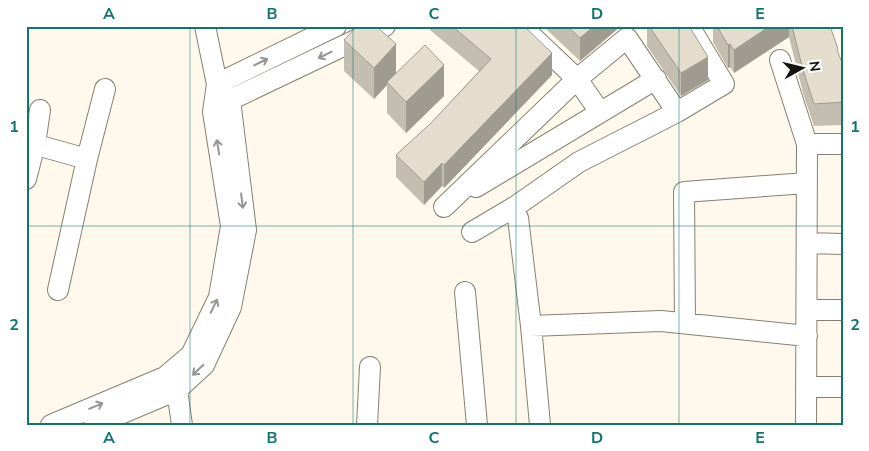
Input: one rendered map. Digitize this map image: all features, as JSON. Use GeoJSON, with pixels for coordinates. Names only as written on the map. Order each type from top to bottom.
{"type":"FeatureCollection","features":[{"type":"Feature","properties":{"kind":"street"},"geometry":{"type":"LineString","coordinates":[[182,425],[174,381],[191,355],[218,298],[231,226],[213,112],[218,84],[206,26]]}},
{"type":"Feature","properties":{"kind":"street"},"geometry":{"type":"LineString","coordinates":[[218,84],[336,26]]}},
{"type":"Feature","properties":{"kind":"street"},"geometry":{"type":"LineString","coordinates":[[230,100],[384,26]]}},
{"type":"Feature","properties":{"kind":"street"},"geometry":{"type":"LineString","coordinates":[[521,26],[577,79],[600,112]]}},
{"type":"Feature","properties":{"kind":"street"},"geometry":{"type":"LineString","coordinates":[[472,232],[516,206],[579,162],[676,112],[724,84],[689,26]]}},
{"type":"Feature","properties":{"kind":"street"},"geometry":{"type":"LineString","coordinates":[[656,79],[444,207],[577,79],[631,34],[676,112]]}},
{"type":"Feature","properties":{"kind":"street"},"geometry":{"type":"LineString","coordinates":[[780,60],[807,144],[806,425]]}},
{"type":"Feature","properties":{"kind":"street"},"geometry":{"type":"LineString","coordinates":[[94,425],[204,365],[231,307],[246,230],[230,100],[218,84]]}},
{"type":"Feature","properties":{"kind":"street"},"geometry":{"type":"LineString","coordinates":[[58,290],[87,159],[105,89]]}},
{"type":"Feature","properties":{"kind":"street"},"geometry":{"type":"LineString","coordinates":[[26,179],[31,143],[40,110]]}},
{"type":"Feature","properties":{"kind":"street"},"geometry":{"type":"LineString","coordinates":[[31,143],[87,159]]}},
{"type":"Feature","properties":{"kind":"street"},"geometry":{"type":"LineString","coordinates":[[807,144],[843,144]]}},
{"type":"Feature","properties":{"kind":"street"},"geometry":{"type":"LineString","coordinates":[[685,323],[684,192],[807,183]]}},
{"type":"Feature","properties":{"kind":"street"},"geometry":{"type":"LineString","coordinates":[[518,218],[531,326],[540,425]]}},
{"type":"Feature","properties":{"kind":"street"},"geometry":{"type":"LineString","coordinates":[[807,243],[843,244]]}},
{"type":"Feature","properties":{"kind":"street"},"geometry":{"type":"LineString","coordinates":[[465,292],[477,425]]}},
{"type":"Feature","properties":{"kind":"street"},"geometry":{"type":"LineString","coordinates":[[807,310],[843,310]]}},
{"type":"Feature","properties":{"kind":"street"},"geometry":{"type":"LineString","coordinates":[[531,326],[661,321],[807,336]]}},
{"type":"Feature","properties":{"kind":"street"},"geometry":{"type":"LineString","coordinates":[[367,425],[370,367]]}},
{"type":"Feature","properties":{"kind":"street"},"geometry":{"type":"LineString","coordinates":[[51,425],[165,377],[174,381]]}},
{"type":"Feature","properties":{"kind":"street"},"geometry":{"type":"LineString","coordinates":[[806,387],[843,387]]}},
{"type":"Feature","properties":{"kind":"building"},"geometry":{"type":"Polygon","coordinates":[[[357,26],[376,26],[396,44],[374,68],[344,40],[357,26]]]}},
{"type":"Feature","properties":{"kind":"building"},"geometry":{"type":"Polygon","coordinates":[[[452,26],[524,26],[552,53],[444,165],[442,163],[424,182],[396,155],[430,124],[491,59],[452,26]]]}},
{"type":"Feature","properties":{"kind":"building"},"geometry":{"type":"Polygon","coordinates":[[[567,26],[594,26],[580,38],[567,26]]]}},
{"type":"Feature","properties":{"kind":"building"},"geometry":{"type":"Polygon","coordinates":[[[649,26],[689,26],[708,57],[681,73],[649,26]]]}},
{"type":"Feature","properties":{"kind":"building"},"geometry":{"type":"Polygon","coordinates":[[[717,26],[770,26],[734,50],[730,44],[728,45],[717,26]]]}},
{"type":"Feature","properties":{"kind":"building"},"geometry":{"type":"Polygon","coordinates":[[[792,26],[830,26],[843,65],[843,102],[814,104],[792,26]]]}},
{"type":"Feature","properties":{"kind":"building"},"geometry":{"type":"Polygon","coordinates":[[[425,45],[444,65],[406,102],[387,82],[425,45]]]}}]}
